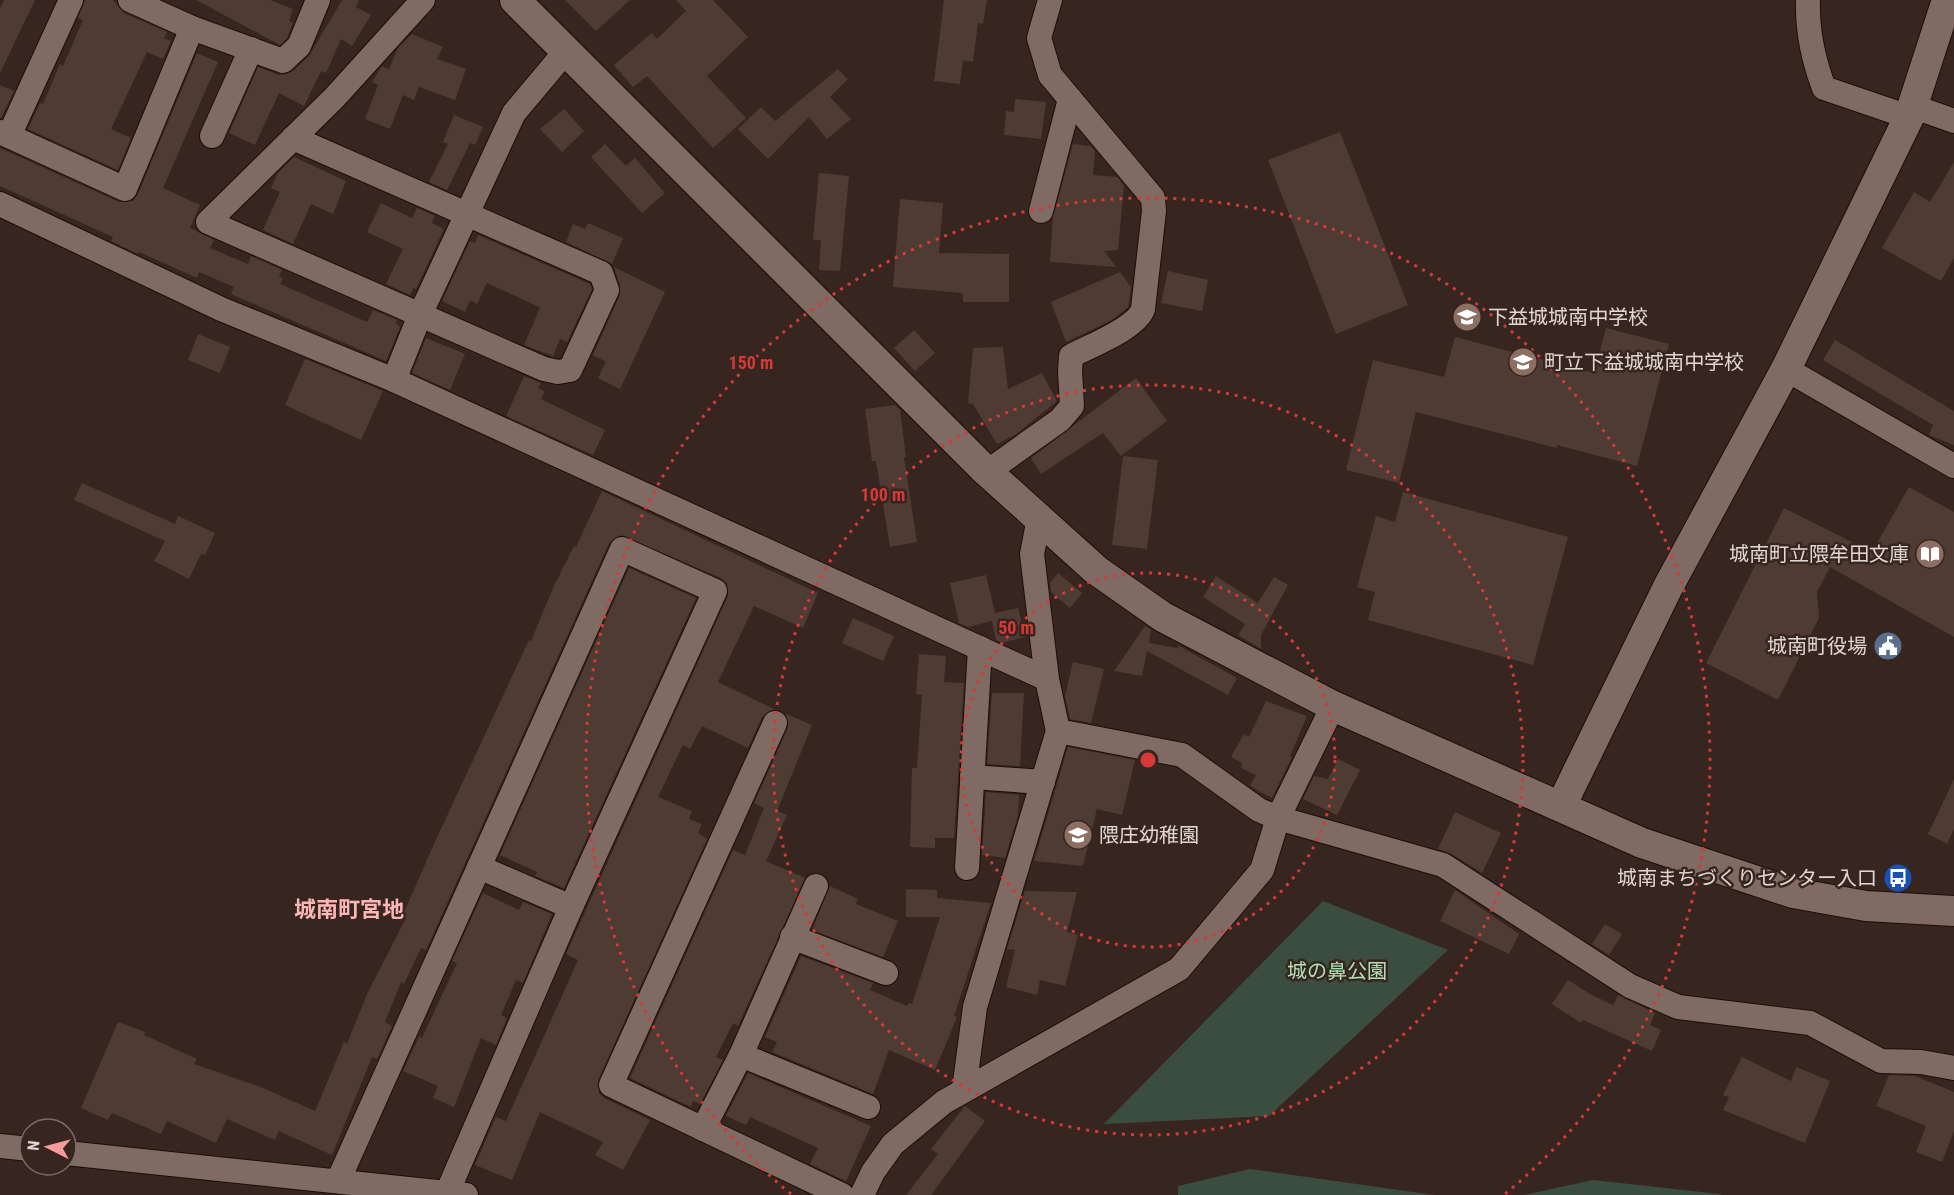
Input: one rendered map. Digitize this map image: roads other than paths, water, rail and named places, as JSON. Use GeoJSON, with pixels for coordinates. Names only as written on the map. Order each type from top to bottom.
{"type":"FeatureCollection","features":[{"type":"Feature","properties":{"kind":"street"},"geometry":{"type":"LineString","coordinates":[[71,0],[4,134],[125,189],[192,28]]}},
{"type":"Feature","properties":{"kind":"street"},"geometry":{"type":"LineString","coordinates":[[130,0],[159,6],[192,28],[283,61],[299,46],[318,0]]}},
{"type":"Feature","properties":{"kind":"street"},"geometry":{"type":"LineString","coordinates":[[293,138],[601,273],[607,290],[570,370],[558,372],[544,369],[208,222],[293,138],[335,97],[423,0]]}},
{"type":"Feature","properties":{"kind":"street"},"geometry":{"type":"LineString","coordinates":[[515,0],[987,472],[1096,570],[1163,617],[1334,706],[1642,843],[1793,893],[1866,906],[1954,911]]}},
{"type":"Feature","properties":{"kind":"street"},"geometry":{"type":"LineString","coordinates":[[987,472],[1060,420],[1072,406],[1071,356],[1131,324],[1140,317],[1143,309],[1154,211],[1153,198],[1050,75],[1039,38],[1050,0]]}},
{"type":"Feature","properties":{"kind":"street"},"geometry":{"type":"LineString","coordinates":[[1808,0],[1808,21],[1814,62],[1824,88],[1910,112],[1954,121]]}},
{"type":"Feature","properties":{"kind":"street"},"geometry":{"type":"LineString","coordinates":[[1561,806],[1668,587],[1786,369],[1910,112],[1947,0]]}},
{"type":"Feature","properties":{"kind":"street"},"geometry":{"type":"LineString","coordinates":[[212,136],[251,49]]}},
{"type":"Feature","properties":{"kind":"street"},"geometry":{"type":"LineString","coordinates":[[394,380],[420,315],[514,113],[566,51]]}},
{"type":"Feature","properties":{"kind":"street"},"geometry":{"type":"LineString","coordinates":[[1041,211],[1070,99]]}},
{"type":"Feature","properties":{"kind":"street"},"geometry":{"type":"LineString","coordinates":[[0,204],[220,309],[394,380],[1047,679]]}},
{"type":"Feature","properties":{"kind":"street"},"geometry":{"type":"LineString","coordinates":[[1786,369],[1954,466]]}},
{"type":"Feature","properties":{"kind":"street"},"geometry":{"type":"LineString","coordinates":[[964,1090],[975,1007],[1058,731],[1047,679],[1032,554],[1039,518]]}},
{"type":"Feature","properties":{"kind":"street"},"geometry":{"type":"LineString","coordinates":[[78,1154],[456,1194],[571,907],[715,591],[622,549],[338,1181]]}},
{"type":"Feature","properties":{"kind":"street"},"geometry":{"type":"LineString","coordinates":[[967,868],[980,648]]}},
{"type":"Feature","properties":{"kind":"street"},"geometry":{"type":"LineString","coordinates":[[862,1195],[873,1172],[893,1144],[944,1102],[1179,969],[1262,870],[1278,818],[1334,706]]}},
{"type":"Feature","properties":{"kind":"street"},"geometry":{"type":"LineString","coordinates":[[775,723],[611,1085],[842,1195]]}},
{"type":"Feature","properties":{"kind":"street"},"geometry":{"type":"LineString","coordinates":[[1058,731],[1182,755],[1259,810],[1278,818],[1443,865],[1630,986],[1677,1007],[1810,1023],[1881,1061],[1921,1062],[1954,1068]]}},
{"type":"Feature","properties":{"kind":"street"},"geometry":{"type":"LineString","coordinates":[[972,777],[1043,782]]}},
{"type":"Feature","properties":{"kind":"street"},"geometry":{"type":"LineString","coordinates":[[479,867],[571,907]]}},
{"type":"Feature","properties":{"kind":"street"},"geometry":{"type":"LineString","coordinates":[[703,1129],[741,1055],[816,886]]}},
{"type":"Feature","properties":{"kind":"street"},"geometry":{"type":"LineString","coordinates":[[792,937],[886,973]]}},
{"type":"Feature","properties":{"kind":"street"},"geometry":{"type":"LineString","coordinates":[[741,1055],[868,1107]]}},
{"type":"Feature","properties":{"kind":"street"},"geometry":{"type":"LineString","coordinates":[[0,1146],[18,1148]]}},
{"type":"Feature","properties":{"kind":"place","name":"下益城城南中学校"},"geometry":{"type":"Point","coordinates":[1467,317]}},
{"type":"Feature","properties":{"kind":"place","name":"町立下益城城南中学校"},"geometry":{"type":"Point","coordinates":[1523,362]}},
{"type":"Feature","properties":{"kind":"place","name":"城南町立隈牟田文庫"},"geometry":{"type":"Point","coordinates":[1930,554]}},
{"type":"Feature","properties":{"kind":"place","name":"城南町役場"},"geometry":{"type":"Point","coordinates":[1888,646]}},
{"type":"Feature","properties":{"kind":"place","name":"隈庄幼稚園"},"geometry":{"type":"Point","coordinates":[1078,835]}},
{"type":"Feature","properties":{"kind":"place","name":"城南まちづくりセンター入口"},"geometry":{"type":"Point","coordinates":[1898,878]}},
{"type":"Feature","properties":{"kind":"district","name":"城南町宮地"},"geometry":{"type":"Point","coordinates":[349,909]}},
{"type":"Feature","properties":{"kind":"park label","name":"城の鼻公園"},"geometry":{"type":"Point","coordinates":[1337,971]}}]}
